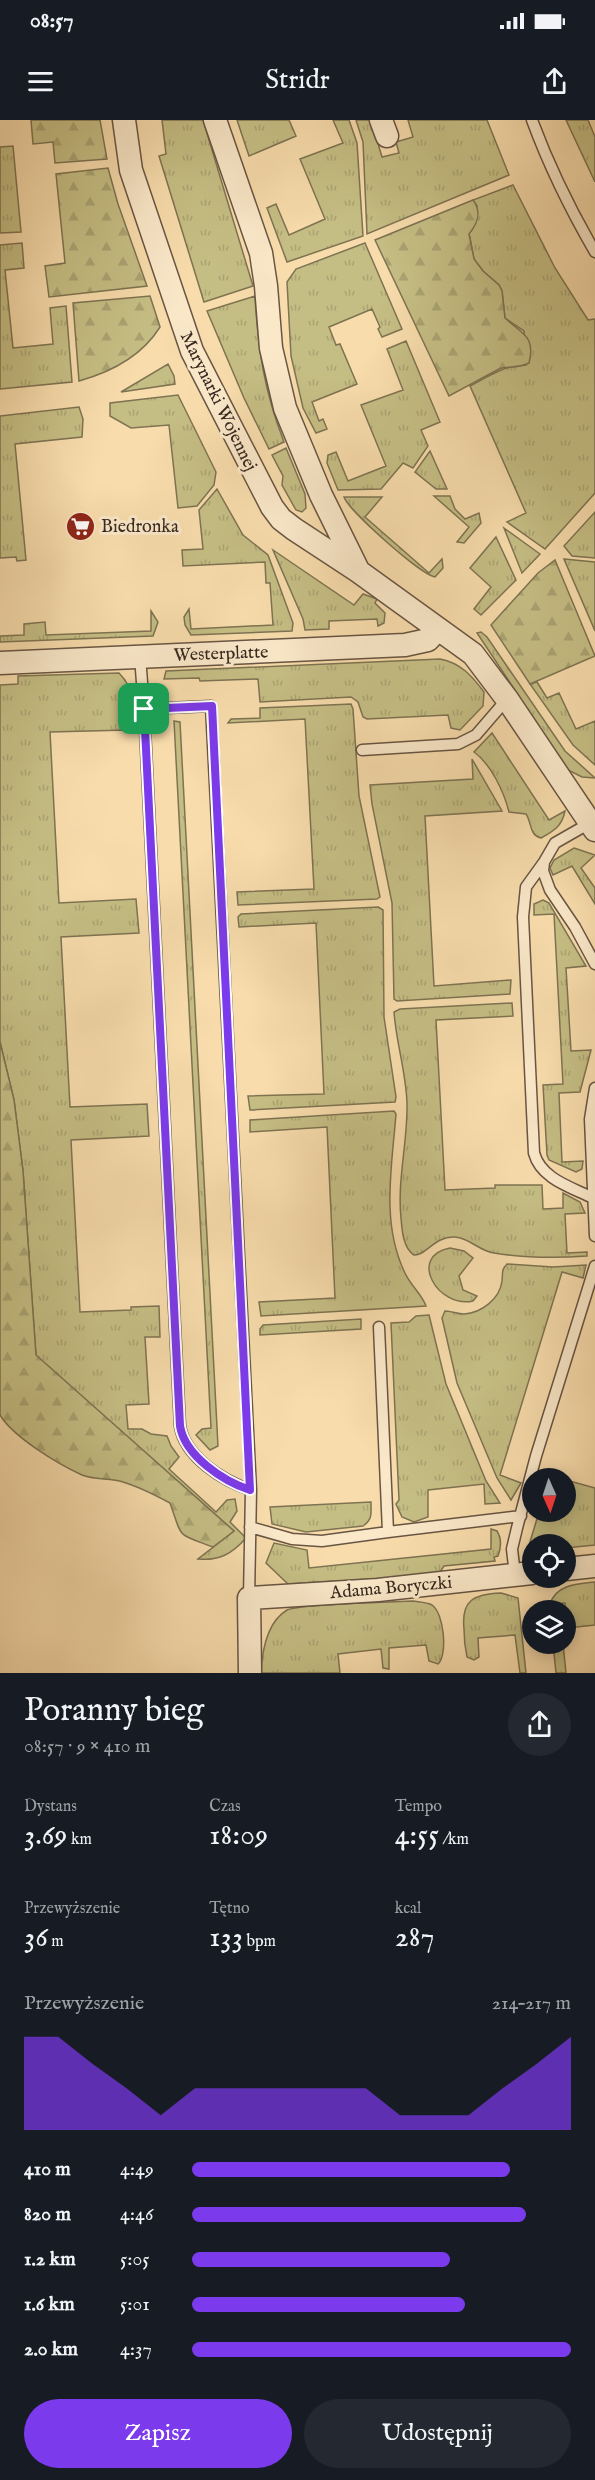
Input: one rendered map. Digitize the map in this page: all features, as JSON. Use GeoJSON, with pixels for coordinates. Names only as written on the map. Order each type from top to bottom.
{"type":"FeatureCollection","features":[{"type":"Feature","properties":{"kind":"street","name":"Marynarki Wojennej"},"geometry":{"type":"LineString","coordinates":[[124,120],[131,170],[192,351],[232,433],[272,507],[281,519],[473,654],[507,699],[592,826]]}},
{"type":"Feature","properties":{"kind":"street","name":"Marynarki Wojennej"},"geometry":{"type":"LineString","coordinates":[[215,120],[261,254],[271,348],[285,408],[321,495],[358,571]]}},
{"type":"Feature","properties":{"kind":"street","name":"Westerplatte"},"geometry":{"type":"LineString","coordinates":[[0,663],[405,645],[428,640],[437,630]]}},
{"type":"Feature","properties":{"kind":"street"},"geometry":{"type":"LineString","coordinates":[[576,1568],[595,1566]]}},
{"type":"Feature","properties":{"kind":"street","name":"Adama Boryczki"},"geometry":{"type":"LineString","coordinates":[[249,1598],[378,1590],[522,1574]]}},
{"type":"Feature","properties":{"kind":"street"},"geometry":{"type":"LineString","coordinates":[[249,1598],[250,1673]]}},
{"type":"Feature","properties":{"kind":"lane"},"geometry":{"type":"LineString","coordinates":[[531,120],[549,166],[575,219],[595,252]]}},
{"type":"Feature","properties":{"kind":"lane"},"geometry":{"type":"LineString","coordinates":[[140,656],[180,1426],[186,1444],[206,1464],[226,1479],[250,1490]]}},
{"type":"Feature","properties":{"kind":"lane"},"geometry":{"type":"LineString","coordinates":[[362,750],[459,744],[476,735],[507,699]]}},
{"type":"Feature","properties":{"kind":"lane"},"geometry":{"type":"LineString","coordinates":[[144,709],[212,706],[250,1490],[249,1598]]}},
{"type":"Feature","properties":{"kind":"lane"},"geometry":{"type":"LineString","coordinates":[[592,826],[555,843],[526,887],[523,917],[534,1153],[537,1163],[549,1176],[593,1198]]}},
{"type":"Feature","properties":{"kind":"lane"},"geometry":{"type":"LineString","coordinates":[[544,862],[544,879],[580,935],[595,964]]}},
{"type":"Feature","properties":{"kind":"lane"},"geometry":{"type":"LineString","coordinates":[[595,1088],[590,1119],[595,1236]]}},
{"type":"Feature","properties":{"kind":"lane"},"geometry":{"type":"LineString","coordinates":[[522,1570],[512,1549],[536,1456],[595,1266]]}},
{"type":"Feature","properties":{"kind":"lane"},"geometry":{"type":"LineString","coordinates":[[379,1327],[388,1532]]}},
{"type":"Feature","properties":{"kind":"lane"},"geometry":{"type":"LineString","coordinates":[[250,1527],[292,1539],[322,1541],[521,1516]]}},
{"type":"Feature","properties":{"kind":"green space"},"geometry":{"type":"Polygon","coordinates":[[[31,120],[100,120],[107,159],[55,163],[53,142],[33,144],[31,120]]]}},
{"type":"Feature","properties":{"kind":"green space"},"geometry":{"type":"Polygon","coordinates":[[[162,120],[203,120],[253,286],[204,302],[159,156],[166,154],[162,120]]]}},
{"type":"Feature","properties":{"kind":"green space"},"geometry":{"type":"Polygon","coordinates":[[[237,120],[289,120],[296,136],[249,156],[237,120]]]}},
{"type":"Feature","properties":{"kind":"green space"},"geometry":{"type":"Polygon","coordinates":[[[333,120],[349,120],[357,143],[363,236],[287,262],[267,208],[276,204],[289,235],[325,219],[300,159],[343,143],[333,120]]]}},
{"type":"Feature","properties":{"kind":"green space"},"geometry":{"type":"Polygon","coordinates":[[[356,120],[371,120],[382,157],[399,153],[396,142],[413,137],[408,120],[487,120],[509,175],[367,234],[363,142],[356,120]]]}},
{"type":"Feature","properties":{"kind":"green space"},"geometry":{"type":"Polygon","coordinates":[[[566,120],[588,120],[595,137],[595,182],[566,120]]]}},
{"type":"Feature","properties":{"kind":"green space"},"geometry":{"type":"Polygon","coordinates":[[[13,146],[21,232],[0,233],[0,147],[13,146]]]}},
{"type":"Feature","properties":{"kind":"green space"},"geometry":{"type":"Polygon","coordinates":[[[108,168],[118,204],[147,286],[49,297],[45,266],[65,263],[56,174],[108,168]]]}},
{"type":"Feature","properties":{"kind":"green space"},"geometry":{"type":"Polygon","coordinates":[[[513,185],[555,268],[588,320],[595,319],[595,493],[545,549],[507,522],[526,513],[470,386],[502,370],[526,365],[524,331],[505,318],[502,291],[474,259],[469,233],[472,230],[477,206],[473,200],[513,185]]]}},
{"type":"Feature","properties":{"kind":"green space"},"geometry":{"type":"Polygon","coordinates":[[[473,200],[478,213],[477,222],[469,234],[474,259],[483,271],[499,285],[502,291],[505,318],[526,336],[531,347],[531,354],[529,363],[499,369],[449,396],[375,240],[473,200]]]}},
{"type":"Feature","properties":{"kind":"green space"},"geometry":{"type":"Polygon","coordinates":[[[22,243],[24,268],[5,270],[13,348],[53,344],[50,308],[66,306],[72,382],[0,389],[0,245],[22,243]]]}},
{"type":"Feature","properties":{"kind":"green space"},"geometry":{"type":"Polygon","coordinates":[[[365,243],[402,329],[382,337],[372,309],[329,327],[336,345],[340,344],[357,384],[312,402],[319,421],[323,419],[327,429],[316,433],[303,408],[291,356],[287,282],[296,269],[365,243]]]}},
{"type":"Feature","properties":{"kind":"green space"},"geometry":{"type":"Polygon","coordinates":[[[150,296],[160,327],[153,337],[125,362],[79,381],[73,303],[150,296]]]}},
{"type":"Feature","properties":{"kind":"green space"},"geometry":{"type":"Polygon","coordinates":[[[255,296],[263,370],[271,405],[284,442],[269,449],[244,398],[207,311],[255,296]]]}},
{"type":"Feature","properties":{"kind":"green space"},"geometry":{"type":"Polygon","coordinates":[[[406,341],[440,422],[421,430],[428,446],[413,468],[403,463],[381,489],[338,490],[327,463],[328,455],[336,452],[348,481],[386,466],[361,405],[403,390],[387,349],[406,341]]]}},
{"type":"Feature","properties":{"kind":"green space"},"geometry":{"type":"Polygon","coordinates":[[[168,364],[175,384],[121,392],[168,364]]]}},
{"type":"Feature","properties":{"kind":"green space"},"geometry":{"type":"Polygon","coordinates":[[[178,395],[216,472],[214,485],[197,506],[178,508],[169,425],[131,428],[110,416],[110,403],[178,395]]]}},
{"type":"Feature","properties":{"kind":"green space"},"geometry":{"type":"Polygon","coordinates":[[[79,407],[83,419],[82,437],[15,444],[26,560],[17,561],[16,557],[0,558],[0,416],[79,407]]]}},
{"type":"Feature","properties":{"kind":"green space"},"geometry":{"type":"Polygon","coordinates":[[[286,448],[305,494],[306,508],[302,512],[296,510],[282,485],[283,476],[272,455],[286,448]]]}},
{"type":"Feature","properties":{"kind":"green space"},"geometry":{"type":"Polygon","coordinates":[[[430,451],[447,489],[436,489],[415,472],[430,451]]]}},
{"type":"Feature","properties":{"kind":"green space"},"geometry":{"type":"Polygon","coordinates":[[[217,489],[243,535],[268,555],[293,623],[292,631],[191,635],[185,625],[184,617],[189,609],[191,629],[273,625],[270,583],[266,583],[265,562],[183,566],[182,550],[203,549],[199,510],[217,489]]]}},
{"type":"Feature","properties":{"kind":"green space"},"geometry":{"type":"Polygon","coordinates":[[[434,496],[450,496],[455,509],[465,519],[479,513],[481,523],[464,543],[457,542],[469,527],[434,496]]]}},
{"type":"Feature","properties":{"kind":"green space"},"geometry":{"type":"Polygon","coordinates":[[[344,497],[382,497],[365,517],[429,573],[442,559],[443,568],[435,577],[427,574],[371,528],[344,497]]]}},
{"type":"Feature","properties":{"kind":"green space"},"geometry":{"type":"Polygon","coordinates":[[[595,512],[595,558],[572,556],[564,546],[595,512]]]}},
{"type":"Feature","properties":{"kind":"green space"},"geometry":{"type":"Polygon","coordinates":[[[504,528],[540,554],[522,573],[504,528]]]}},
{"type":"Feature","properties":{"kind":"green space"},"geometry":{"type":"Polygon","coordinates":[[[496,537],[516,580],[481,615],[474,609],[491,587],[470,568],[496,537]]]}},
{"type":"Feature","properties":{"kind":"green space"},"geometry":{"type":"Polygon","coordinates":[[[273,550],[354,605],[363,594],[377,599],[375,603],[385,613],[384,623],[378,626],[377,619],[329,621],[329,629],[305,630],[303,619],[273,550]]]}},
{"type":"Feature","properties":{"kind":"green space"},"geometry":{"type":"Polygon","coordinates":[[[564,559],[595,562],[595,631],[564,559]]]}},
{"type":"Feature","properties":{"kind":"green space"},"geometry":{"type":"Polygon","coordinates":[[[555,560],[595,656],[530,684],[491,625],[538,573],[555,560]]]}},
{"type":"Feature","properties":{"kind":"green space"},"geometry":{"type":"Polygon","coordinates":[[[151,611],[158,622],[153,636],[0,642],[0,636],[24,635],[24,624],[45,622],[46,635],[151,631],[151,611]]]}},
{"type":"Feature","properties":{"kind":"green space"},"geometry":{"type":"Polygon","coordinates":[[[481,632],[487,637],[565,751],[595,778],[582,777],[568,770],[477,633],[481,632]]]}},
{"type":"Feature","properties":{"kind":"green space"},"geometry":{"type":"Polygon","coordinates":[[[440,659],[465,671],[484,692],[483,706],[460,730],[451,728],[448,715],[367,719],[363,717],[358,702],[351,697],[260,702],[258,679],[200,681],[199,678],[164,679],[166,671],[440,659]]]}},
{"type":"Feature","properties":{"kind":"green space"},"geometry":{"type":"Polygon","coordinates":[[[119,673],[128,685],[132,699],[125,700],[127,730],[50,732],[59,903],[136,899],[139,933],[61,937],[70,1107],[147,1104],[149,1136],[71,1140],[80,1312],[131,1310],[131,1307],[159,1306],[160,1337],[145,1337],[149,1404],[126,1405],[128,1429],[142,1429],[151,1434],[167,1436],[179,1457],[169,1469],[216,1512],[227,1500],[235,1499],[237,1511],[230,1522],[246,1538],[230,1552],[212,1559],[198,1559],[234,1531],[36,1356],[23,1171],[14,1100],[0,1042],[0,685],[18,684],[18,676],[119,673]]]}},
{"type":"Feature","properties":{"kind":"green space"},"geometry":{"type":"Polygon","coordinates":[[[537,682],[547,698],[559,693],[576,729],[595,721],[595,765],[573,745],[530,684],[537,682]]]}},
{"type":"Feature","properties":{"kind":"green space"},"geometry":{"type":"Polygon","coordinates":[[[351,704],[359,796],[380,897],[377,899],[238,905],[237,892],[314,889],[305,719],[228,723],[231,719],[260,718],[260,708],[351,704]]]}},
{"type":"Feature","properties":{"kind":"green space"},"geometry":{"type":"Polygon","coordinates":[[[174,721],[180,722],[218,1446],[210,1450],[196,1435],[202,1429],[211,1428],[174,721]]]}},
{"type":"Feature","properties":{"kind":"green space"},"geometry":{"type":"Polygon","coordinates":[[[492,733],[549,820],[565,811],[557,828],[541,838],[534,834],[526,814],[509,812],[496,779],[474,752],[492,733]]]}},
{"type":"Feature","properties":{"kind":"green space"},"geometry":{"type":"Polygon","coordinates":[[[472,759],[502,811],[425,816],[434,986],[511,980],[510,994],[397,1001],[394,999],[392,903],[370,785],[473,779],[472,759]]]}},
{"type":"Feature","properties":{"kind":"green space"},"geometry":{"type":"Polygon","coordinates":[[[574,848],[595,855],[581,868],[595,888],[595,904],[572,866],[553,875],[550,868],[554,860],[574,848]]]}},
{"type":"Feature","properties":{"kind":"green space"},"geometry":{"type":"Polygon","coordinates":[[[543,900],[549,903],[586,966],[566,968],[571,1051],[591,1050],[580,1092],[559,1093],[562,1162],[583,1161],[582,1169],[576,1172],[549,1160],[547,1155],[543,1085],[563,1084],[554,914],[534,915],[534,904],[543,900]]]}},
{"type":"Feature","properties":{"kind":"green space"},"geometry":{"type":"Polygon","coordinates":[[[378,907],[383,910],[384,1017],[395,1102],[250,1110],[248,1096],[324,1094],[316,923],[239,927],[238,917],[241,914],[378,907]]]}},
{"type":"Feature","properties":{"kind":"green space"},"geometry":{"type":"Polygon","coordinates":[[[512,1003],[513,1016],[436,1020],[445,1190],[495,1188],[495,1185],[542,1185],[543,1209],[563,1208],[563,1193],[580,1202],[585,1213],[565,1214],[567,1253],[587,1252],[587,1256],[540,1257],[494,1253],[455,1237],[441,1240],[414,1255],[405,1243],[401,1218],[400,1189],[407,1103],[394,1012],[400,1009],[512,1003]]]}},
{"type":"Feature","properties":{"kind":"green space"},"geometry":{"type":"Polygon","coordinates":[[[0,1042],[14,1100],[23,1171],[36,1355],[234,1531],[213,1547],[182,1533],[170,1503],[129,1484],[87,1477],[72,1470],[25,1441],[0,1415],[0,1042]]]}},
{"type":"Feature","properties":{"kind":"green space"},"geometry":{"type":"Polygon","coordinates":[[[394,1111],[396,1114],[390,1194],[392,1233],[404,1271],[426,1306],[261,1316],[259,1302],[335,1298],[327,1127],[250,1132],[250,1120],[394,1111]]]}},
{"type":"Feature","properties":{"kind":"green space"},"geometry":{"type":"Polygon","coordinates":[[[450,1248],[464,1251],[473,1258],[459,1276],[463,1290],[477,1296],[473,1301],[460,1301],[449,1297],[439,1290],[432,1280],[429,1270],[431,1261],[437,1253],[450,1248]]]}},
{"type":"Feature","properties":{"kind":"green space"},"geometry":{"type":"Polygon","coordinates":[[[507,1264],[553,1267],[586,1265],[583,1278],[562,1272],[500,1475],[521,1483],[511,1500],[497,1478],[457,1383],[442,1318],[445,1311],[470,1313],[489,1304],[498,1294],[503,1270],[507,1264]]]}},
{"type":"Feature","properties":{"kind":"green space"},"geometry":{"type":"Polygon","coordinates":[[[429,1315],[446,1384],[486,1481],[500,1503],[485,1504],[484,1484],[428,1490],[428,1517],[414,1522],[402,1517],[396,1504],[399,1500],[391,1323],[409,1322],[416,1316],[429,1315]]]}},
{"type":"Feature","properties":{"kind":"green space"},"geometry":{"type":"Polygon","coordinates":[[[361,1319],[361,1329],[260,1335],[263,1325],[361,1319]]]}},
{"type":"Feature","properties":{"kind":"green space"},"geometry":{"type":"Polygon","coordinates":[[[576,1483],[595,1488],[595,1545],[576,1547],[576,1534],[532,1534],[536,1522],[576,1522],[576,1483]]]}},
{"type":"Feature","properties":{"kind":"green space"},"geometry":{"type":"Polygon","coordinates":[[[371,1502],[370,1518],[363,1526],[306,1532],[272,1524],[270,1507],[371,1502]]]}},
{"type":"Feature","properties":{"kind":"green space"},"geometry":{"type":"Polygon","coordinates":[[[491,1529],[497,1531],[500,1540],[498,1556],[494,1557],[495,1561],[444,1566],[438,1575],[288,1584],[266,1563],[274,1543],[307,1550],[309,1568],[491,1549],[491,1529]]]}},
{"type":"Feature","properties":{"kind":"green space"},"geometry":{"type":"Polygon","coordinates":[[[595,1582],[595,1625],[576,1627],[576,1600],[552,1600],[562,1589],[576,1588],[576,1584],[595,1582]]]}},
{"type":"Feature","properties":{"kind":"green space"},"geometry":{"type":"Polygon","coordinates":[[[501,1593],[518,1598],[522,1654],[524,1654],[526,1673],[520,1673],[515,1635],[478,1638],[479,1657],[474,1660],[467,1657],[464,1639],[465,1611],[471,1600],[483,1595],[501,1593]]]}},
{"type":"Feature","properties":{"kind":"green space"},"geometry":{"type":"Polygon","coordinates":[[[413,1601],[432,1605],[439,1616],[444,1643],[438,1664],[429,1661],[426,1645],[389,1648],[389,1669],[383,1668],[381,1649],[338,1654],[340,1673],[261,1673],[264,1647],[270,1630],[280,1615],[287,1610],[327,1605],[413,1601]]]}},
{"type":"Feature","properties":{"kind":"green space"},"geometry":{"type":"Polygon","coordinates":[[[554,1654],[564,1654],[566,1673],[556,1673],[554,1654]]]}},
{"type":"Feature","properties":{"kind":"place","name":"Biedronka"},"geometry":{"type":"Point","coordinates":[80,526]}},
{"type":"Feature","properties":{"kind":"route"},"geometry":{"type":"LineString","coordinates":[[212,706],[250,1490],[226,1479],[206,1464],[186,1444],[180,1426],[144,709],[212,706]]}}]}
